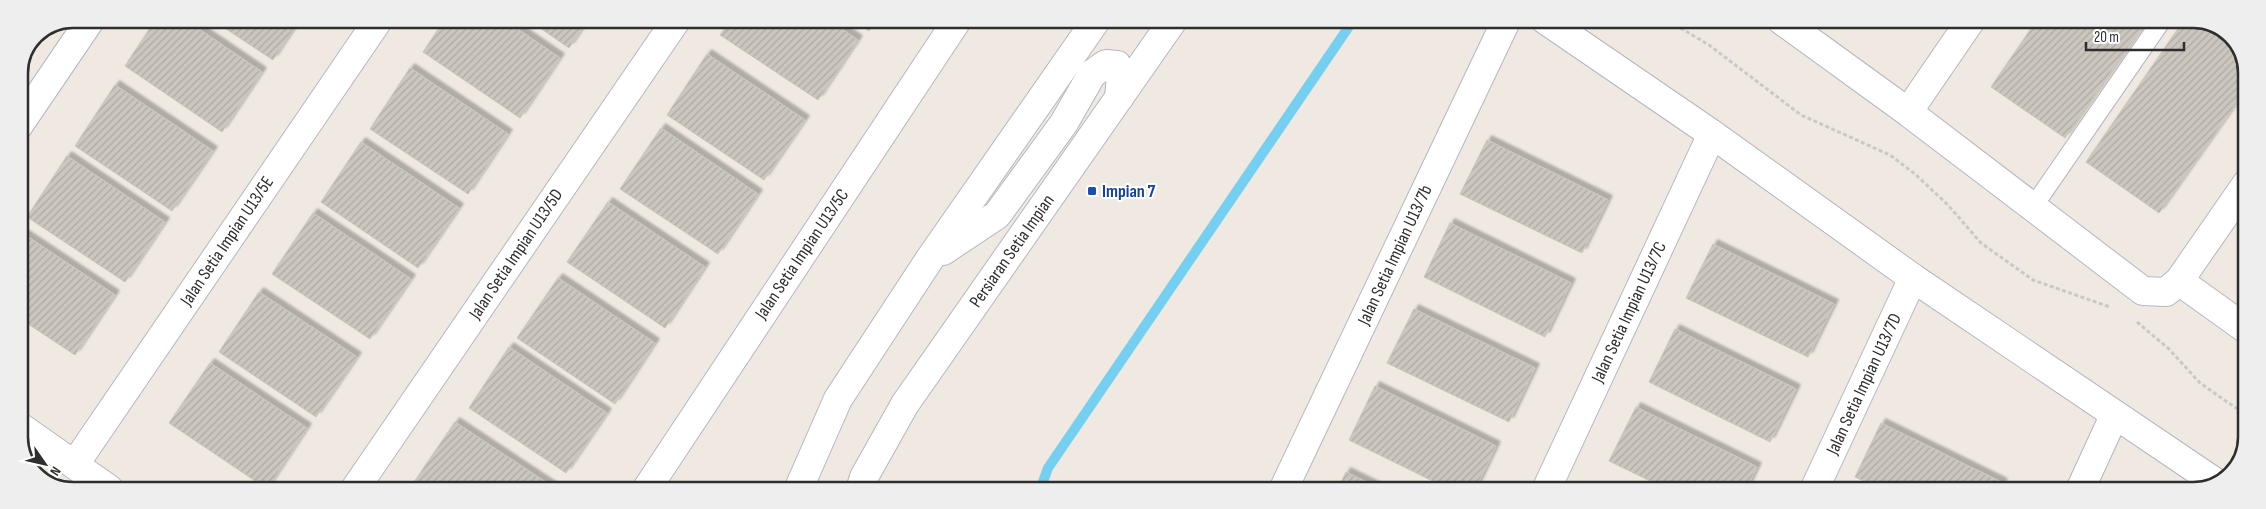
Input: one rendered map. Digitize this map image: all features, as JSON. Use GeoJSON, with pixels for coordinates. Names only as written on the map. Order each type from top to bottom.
{"type":"FeatureCollection","features":[{"type":"Feature","properties":{"kind":"street"},"geometry":{"type":"LineString","coordinates":[[28,112],[85,28]]}},
{"type":"Feature","properties":{"kind":"street","name":"Jalan Setia Impian U13/5E"},"geometry":{"type":"LineString","coordinates":[[75,464],[373,28]]}},
{"type":"Feature","properties":{"kind":"street","name":"Jalan Setia Impian U13/5D"},"geometry":{"type":"LineString","coordinates":[[359,482],[671,28]]}},
{"type":"Feature","properties":{"kind":"street","name":"Jalan Setia Impian U13/5C"},"geometry":{"type":"LineString","coordinates":[[651,482],[952,28]]}},
{"type":"Feature","properties":{"kind":"street"},"geometry":{"type":"LineString","coordinates":[[801,482],[838,398],[929,260],[1091,28]]}},
{"type":"Feature","properties":{"kind":"street","name":"Persiaran Setia Impian"},"geometry":{"type":"LineString","coordinates":[[862,482],[905,404],[1168,28]]}},
{"type":"Feature","properties":{"kind":"street"},"geometry":{"type":"LineString","coordinates":[[1149,54],[1177,28]]}},
{"type":"Feature","properties":{"kind":"street","name":"Jalan Setia Impian U13/7b"},"geometry":{"type":"LineString","coordinates":[[1287,482],[1503,28]]}},
{"type":"Feature","properties":{"kind":"street"},"geometry":{"type":"LineString","coordinates":[[1557,28],[1712,134],[1913,278],[2114,416],[2209,478]]}},
{"type":"Feature","properties":{"kind":"street"},"geometry":{"type":"LineString","coordinates":[[1792,28],[1908,112],[2143,291],[2166,292],[2179,281],[2238,196]]}},
{"type":"Feature","properties":{"kind":"street"},"geometry":{"type":"LineString","coordinates":[[1908,112],[1966,28]]}},
{"type":"Feature","properties":{"kind":"street"},"geometry":{"type":"LineString","coordinates":[[929,260],[998,214],[1064,123],[1092,74],[1106,64],[1117,65],[1121,75],[1119,98]]}},
{"type":"Feature","properties":{"kind":"street","name":"Jalan Setia Impian U13/7C"},"geometry":{"type":"LineString","coordinates":[[1550,482],[1712,134]]}},
{"type":"Feature","properties":{"kind":"street","name":"Jalan Setia Impian U13/7D"},"geometry":{"type":"LineString","coordinates":[[1818,482],[1913,278]]}},
{"type":"Feature","properties":{"kind":"street"},"geometry":{"type":"LineString","coordinates":[[2179,281],[2238,323]]}},
{"type":"Feature","properties":{"kind":"street"},"geometry":{"type":"LineString","coordinates":[[2084,482],[2114,416]]}},
{"type":"Feature","properties":{"kind":"street"},"geometry":{"type":"LineString","coordinates":[[28,432],[99,482]]}},
{"type":"Feature","properties":{"kind":"lane"},"geometry":{"type":"LineString","coordinates":[[2033,207],[2156,28]]}},
{"type":"Feature","properties":{"kind":"path"},"geometry":{"type":"LineString","coordinates":[[1681,28],[1709,45],[1801,115],[1890,155],[1915,174],[1948,205],[1982,243],[2033,280],[2119,310]]}},
{"type":"Feature","properties":{"kind":"path"},"geometry":{"type":"LineString","coordinates":[[2131,317],[2169,349],[2200,383],[2238,409]]}},
{"type":"Feature","properties":{"kind":"building"},"geometry":{"type":"Polygon","coordinates":[[[150,28],[197,28],[262,72],[222,132],[125,66],[150,28]]]}},
{"type":"Feature","properties":{"kind":"building"},"geometry":{"type":"Polygon","coordinates":[[[225,28],[294,28],[273,60],[225,28]]]}},
{"type":"Feature","properties":{"kind":"building"},"geometry":{"type":"Polygon","coordinates":[[[439,28],[516,28],[560,58],[520,118],[423,52],[439,28]]]}},
{"type":"Feature","properties":{"kind":"building"},"geometry":{"type":"Polygon","coordinates":[[[540,28],[582,28],[569,48],[540,28]]]}},
{"type":"Feature","properties":{"kind":"building"},"geometry":{"type":"Polygon","coordinates":[[[725,28],[840,28],[858,40],[818,100],[720,35],[725,28]]]}},
{"type":"Feature","properties":{"kind":"building"},"geometry":{"type":"Polygon","coordinates":[[[2032,28],[2141,28],[2065,138],[1991,87],[2032,28]]]}},
{"type":"Feature","properties":{"kind":"building"},"geometry":{"type":"Polygon","coordinates":[[[2178,28],[2202,28],[2216,34],[2227,43],[2237,61],[2238,101],[2159,213],[2086,162],[2178,28]]]}},
{"type":"Feature","properties":{"kind":"building"},"geometry":{"type":"Polygon","coordinates":[[[707,54],[805,120],[764,180],[667,115],[707,54]]]}},
{"type":"Feature","properties":{"kind":"building"},"geometry":{"type":"Polygon","coordinates":[[[410,68],[508,134],[468,194],[370,129],[410,68]]]}},
{"type":"Feature","properties":{"kind":"building"},"geometry":{"type":"Polygon","coordinates":[[[115,85],[213,151],[172,211],[75,146],[115,85]]]}},
{"type":"Feature","properties":{"kind":"building"},"geometry":{"type":"Polygon","coordinates":[[[661,128],[758,194],[718,254],[620,189],[661,128]]]}},
{"type":"Feature","properties":{"kind":"building"},"geometry":{"type":"Polygon","coordinates":[[[1487,140],[1608,200],[1582,253],[1460,194],[1487,140]]]}},
{"type":"Feature","properties":{"kind":"building"},"geometry":{"type":"Polygon","coordinates":[[[361,142],[459,208],[418,268],[321,202],[361,142]]]}},
{"type":"Feature","properties":{"kind":"building"},"geometry":{"type":"Polygon","coordinates":[[[67,156],[165,222],[125,282],[28,218],[67,156]]]}},
{"type":"Feature","properties":{"kind":"building"},"geometry":{"type":"Polygon","coordinates":[[[608,202],[705,267],[665,328],[567,262],[608,202]]]}},
{"type":"Feature","properties":{"kind":"building"},"geometry":{"type":"Polygon","coordinates":[[[313,213],[411,279],[370,339],[272,274],[313,213]]]}},
{"type":"Feature","properties":{"kind":"building"},"geometry":{"type":"Polygon","coordinates":[[[1450,223],[1571,283],[1545,337],[1424,277],[1450,223]]]}},
{"type":"Feature","properties":{"kind":"building"},"geometry":{"type":"Polygon","coordinates":[[[28,237],[115,295],[75,355],[28,324],[28,237]]]}},
{"type":"Feature","properties":{"kind":"building"},"geometry":{"type":"Polygon","coordinates":[[[1713,244],[1834,304],[1808,357],[1686,298],[1713,244]]]}},
{"type":"Feature","properties":{"kind":"building"},"geometry":{"type":"Polygon","coordinates":[[[558,278],[655,343],[615,404],[517,338],[558,278]]]}},
{"type":"Feature","properties":{"kind":"building"},"geometry":{"type":"Polygon","coordinates":[[[259,292],[357,357],[316,417],[219,352],[259,292]]]}},
{"type":"Feature","properties":{"kind":"building"},"geometry":{"type":"Polygon","coordinates":[[[1414,309],[1535,368],[1509,422],[1387,363],[1414,309]]]}},
{"type":"Feature","properties":{"kind":"building"},"geometry":{"type":"Polygon","coordinates":[[[1675,329],[1796,389],[1770,442],[1649,382],[1675,329]]]}},
{"type":"Feature","properties":{"kind":"building"},"geometry":{"type":"Polygon","coordinates":[[[509,347],[607,413],[566,473],[469,408],[509,347]]]}},
{"type":"Feature","properties":{"kind":"building"},"geometry":{"type":"Polygon","coordinates":[[[210,363],[307,428],[272,482],[257,482],[169,423],[210,363]]]}},
{"type":"Feature","properties":{"kind":"building"},"geometry":{"type":"Polygon","coordinates":[[[1375,386],[1496,446],[1479,482],[1435,482],[1349,440],[1375,386]]]}},
{"type":"Feature","properties":{"kind":"building"},"geometry":{"type":"Polygon","coordinates":[[[1636,407],[1757,467],[1750,482],[1652,482],[1609,461],[1636,407]]]}},
{"type":"Feature","properties":{"kind":"building"},"geometry":{"type":"Polygon","coordinates":[[[455,422],[545,482],[414,482],[455,422]]]}},
{"type":"Feature","properties":{"kind":"building"},"geometry":{"type":"Polygon","coordinates":[[[1881,423],[2001,482],[1866,482],[1855,477],[1881,423]]]}},
{"type":"Feature","properties":{"kind":"building"},"geometry":{"type":"Polygon","coordinates":[[[1346,472],[1367,482],[1341,482],[1346,472]]]}},
{"type":"Feature","properties":{"kind":"waterway"},"geometry":{"type":"LineString","coordinates":[[1043,482],[1048,468],[1348,28]]}},
{"type":"Feature","properties":{"kind":"place","name":"Impian 7"},"geometry":{"type":"Point","coordinates":[1092,191]}}]}
